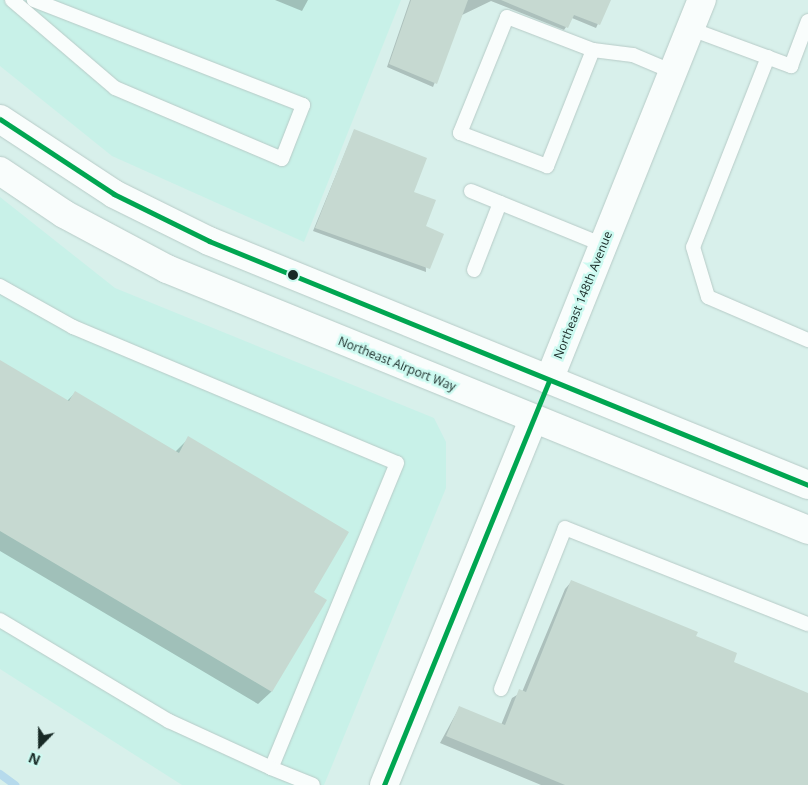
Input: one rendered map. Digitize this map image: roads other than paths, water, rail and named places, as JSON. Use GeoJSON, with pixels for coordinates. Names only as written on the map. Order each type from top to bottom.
{"type":"FeatureCollection","features":[{"type":"Feature","properties":{"kind":"main road","name":"Northeast 148th Avenue"},"geometry":{"type":"LineString","coordinates":[[384,785],[701,0]]}},
{"type":"Feature","properties":{"kind":"main road"},"geometry":{"type":"LineString","coordinates":[[0,119],[62,163],[165,221],[808,485]]}},
{"type":"Feature","properties":{"kind":"main road","name":"Northeast Airport Way"},"geometry":{"type":"LineString","coordinates":[[0,171],[73,219],[167,269],[808,530]]}},
{"type":"Feature","properties":{"kind":"lane"},"geometry":{"type":"LineString","coordinates":[[12,0],[115,88],[282,159],[303,105],[34,0]]}},
{"type":"Feature","properties":{"kind":"lane"},"geometry":{"type":"LineString","coordinates":[[594,50],[547,166],[460,133],[506,18],[594,50],[633,55],[673,72]]}},
{"type":"Feature","properties":{"kind":"lane"},"geometry":{"type":"LineString","coordinates":[[690,29],[791,66],[808,21]]}},
{"type":"Feature","properties":{"kind":"lane"},"geometry":{"type":"LineString","coordinates":[[768,57],[693,247],[708,297],[808,340]]}},
{"type":"Feature","properties":{"kind":"lane"},"geometry":{"type":"LineString","coordinates":[[471,191],[603,245]]}},
{"type":"Feature","properties":{"kind":"lane"},"geometry":{"type":"LineString","coordinates":[[474,270],[500,203]]}},
{"type":"Feature","properties":{"kind":"lane"},"geometry":{"type":"LineString","coordinates":[[0,286],[73,327],[397,462],[271,768]]}},
{"type":"Feature","properties":{"kind":"lane"},"geometry":{"type":"LineString","coordinates":[[501,688],[565,528],[808,624]]}},
{"type":"Feature","properties":{"kind":"lane"},"geometry":{"type":"LineString","coordinates":[[0,620],[169,721],[271,768],[313,785]]}},
{"type":"Feature","properties":{"kind":"waterway"},"geometry":{"type":"LineString","coordinates":[[0,774],[15,785]]}}]}
